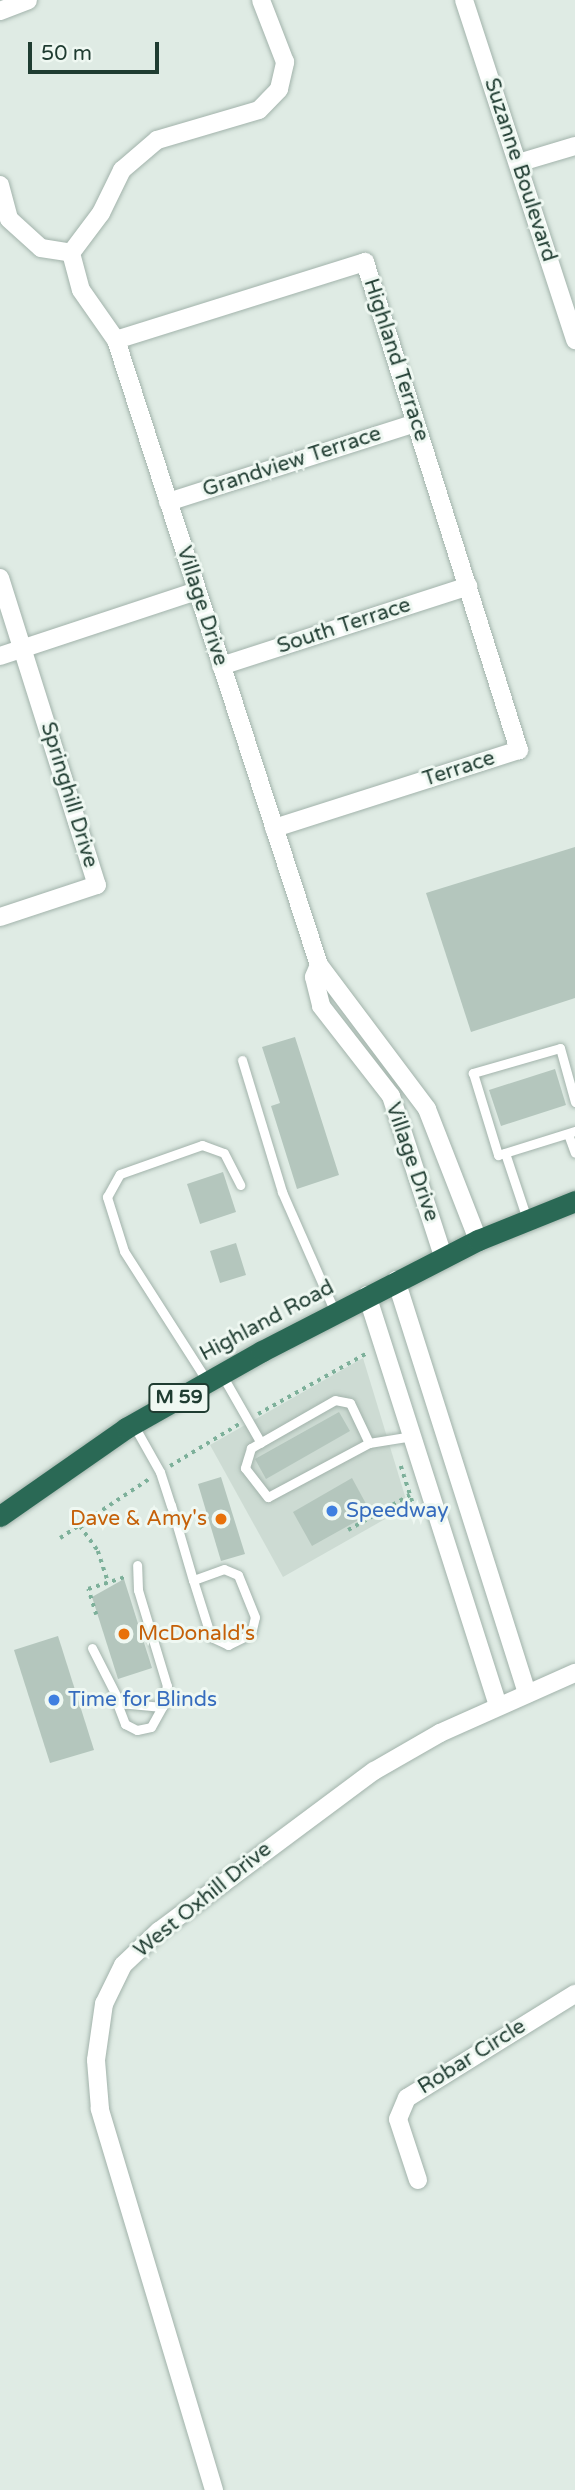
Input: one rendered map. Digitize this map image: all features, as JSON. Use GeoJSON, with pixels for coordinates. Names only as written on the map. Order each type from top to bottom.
{"type":"FeatureCollection","features":[{"type":"Feature","properties":{"kind":"highway","name":"Highland Road"},"geometry":{"type":"LineString","coordinates":[[0,1516],[133,1424],[214,1377],[443,1256],[575,1201]]}},
{"type":"Feature","properties":{"kind":"street"},"geometry":{"type":"LineString","coordinates":[[0,11],[28,0]]}},
{"type":"Feature","properties":{"kind":"street"},"geometry":{"type":"LineString","coordinates":[[0,185],[4,220],[41,248],[71,253],[101,213],[122,170],[157,140],[260,110],[279,89],[285,62],[261,0]]}},
{"type":"Feature","properties":{"kind":"street","name":"Suzanne Boulevard"},"geometry":{"type":"LineString","coordinates":[[464,0],[575,340]]}},
{"type":"Feature","properties":{"kind":"street"},"geometry":{"type":"LineString","coordinates":[[518,163],[575,146]]}},
{"type":"Feature","properties":{"kind":"street","name":"Village Drive"},"geometry":{"type":"LineString","coordinates":[[71,253],[81,290],[116,340],[319,965],[427,1109],[478,1240]]}},
{"type":"Feature","properties":{"kind":"street","name":"Highland Terrace"},"geometry":{"type":"LineString","coordinates":[[116,340],[365,262],[468,586]]}},
{"type":"Feature","properties":{"kind":"street","name":"Grandview Terrace"},"geometry":{"type":"LineString","coordinates":[[168,502],[416,423]]}},
{"type":"Feature","properties":{"kind":"street"},"geometry":{"type":"LineString","coordinates":[[0,578],[23,649]]}},
{"type":"Feature","properties":{"kind":"street","name":"South Terrace"},"geometry":{"type":"LineString","coordinates":[[221,666],[468,586]]}},
{"type":"Feature","properties":{"kind":"street","name":"Terrace"},"geometry":{"type":"LineString","coordinates":[[274,828],[519,750],[468,586]]}},
{"type":"Feature","properties":{"kind":"street"},"geometry":{"type":"LineString","coordinates":[[0,656],[197,591]]}},
{"type":"Feature","properties":{"kind":"street","name":"Springhill Drive"},"geometry":{"type":"LineString","coordinates":[[0,917],[97,885],[23,649]]}},
{"type":"Feature","properties":{"kind":"street","name":"Village Drive"},"geometry":{"type":"LineString","coordinates":[[319,965],[314,977],[321,1006],[391,1096],[443,1256]]}},
{"type":"Feature","properties":{"kind":"street"},"geometry":{"type":"LineString","coordinates":[[396,1280],[527,1694]]}},
{"type":"Feature","properties":{"kind":"street"},"geometry":{"type":"LineString","coordinates":[[367,1295],[415,1438],[498,1705]]}},
{"type":"Feature","properties":{"kind":"street"},"geometry":{"type":"LineString","coordinates":[[415,1438],[444,1431]]}},
{"type":"Feature","properties":{"kind":"street"},"geometry":{"type":"LineString","coordinates":[[438,1514],[467,1504]]}},
{"type":"Feature","properties":{"kind":"street","name":"West Oxhill Drive"},"geometry":{"type":"LineString","coordinates":[[214,2490],[103,2121],[96,2060],[104,2004],[123,1965],[159,1931],[286,1833],[374,1770],[498,1705],[575,1674]]}},
{"type":"Feature","properties":{"kind":"street","name":"Robar Circle"},"geometry":{"type":"LineString","coordinates":[[418,2180],[398,2119],[407,2098],[575,1994]]}},
{"type":"Feature","properties":{"kind":"lane"},"geometry":{"type":"LineString","coordinates":[[575,1102],[560,1048],[473,1073],[499,1155],[571,1132],[575,1153]]}},
{"type":"Feature","properties":{"kind":"lane"},"geometry":{"type":"LineString","coordinates":[[242,1060],[282,1192],[335,1312]]}},
{"type":"Feature","properties":{"kind":"lane"},"geometry":{"type":"LineString","coordinates":[[240,1185],[224,1153],[202,1145],[120,1174],[107,1197],[124,1251],[247,1419],[261,1443]]}},
{"type":"Feature","properties":{"kind":"lane"},"geometry":{"type":"LineString","coordinates":[[505,1153],[527,1219]]}},
{"type":"Feature","properties":{"kind":"lane"},"geometry":{"type":"LineString","coordinates":[[369,1443],[345,1400],[251,1448],[245,1468],[268,1497],[369,1443],[415,1438]]}},
{"type":"Feature","properties":{"kind":"lane"},"geometry":{"type":"LineString","coordinates":[[133,1424],[160,1472],[193,1580],[217,1644],[251,1634],[255,1617],[238,1575],[224,1569],[193,1580]]}},
{"type":"Feature","properties":{"kind":"lane"},"geometry":{"type":"LineString","coordinates":[[92,1648],[104,1662],[125,1724],[137,1730],[151,1727],[165,1701],[137,1565]]}},
{"type":"Feature","properties":{"kind":"lane"},"geometry":{"type":"LineString","coordinates":[[116,1699],[148,1710],[165,1701]]}},
{"type":"Feature","properties":{"kind":"path"},"geometry":{"type":"LineString","coordinates":[[60,1538],[247,1419],[384,1342]]}},
{"type":"Feature","properties":{"kind":"path"},"geometry":{"type":"LineString","coordinates":[[348,1531],[411,1495]]}},
{"type":"Feature","properties":{"kind":"path"},"geometry":{"type":"LineString","coordinates":[[80,1525],[98,1551],[108,1583]]}},
{"type":"Feature","properties":{"kind":"path"},"geometry":{"type":"LineString","coordinates":[[96,1615],[88,1589],[126,1577],[129,1588]]}},
{"type":"Feature","properties":{"kind":"shaded area"},"geometry":{"type":"Polygon","coordinates":[[[363,1358],[408,1506],[283,1577],[210,1445],[363,1358]]]}},
{"type":"Feature","properties":{"kind":"building"},"geometry":{"type":"Polygon","coordinates":[[[575,847],[575,998],[471,1032],[426,893],[575,847]]]}},
{"type":"Feature","properties":{"kind":"building"},"geometry":{"type":"Polygon","coordinates":[[[295,1037],[339,1175],[297,1189],[271,1106],[280,1103],[262,1047],[295,1037]]]}},
{"type":"Feature","properties":{"kind":"building"},"geometry":{"type":"Polygon","coordinates":[[[555,1069],[566,1105],[501,1126],[489,1090],[555,1069]]]}},
{"type":"Feature","properties":{"kind":"building"},"geometry":{"type":"Polygon","coordinates":[[[223,1172],[236,1212],[200,1224],[187,1184],[223,1172]]]}},
{"type":"Feature","properties":{"kind":"building"},"geometry":{"type":"Polygon","coordinates":[[[236,1243],[246,1275],[220,1283],[210,1251],[236,1243]]]}},
{"type":"Feature","properties":{"kind":"building"},"geometry":{"type":"Polygon","coordinates":[[[339,1412],[350,1431],[266,1479],[255,1459],[339,1412]]]}},
{"type":"Feature","properties":{"kind":"building","name":"Dave & Amy's"},"geometry":{"type":"Polygon","coordinates":[[[221,1477],[245,1554],[221,1561],[198,1484],[221,1477]]]}},
{"type":"Feature","properties":{"kind":"building"},"geometry":{"type":"Polygon","coordinates":[[[352,1478],[371,1513],[312,1546],[293,1512],[352,1478]]]}},
{"type":"Feature","properties":{"kind":"building","name":"McDonald's"},"geometry":{"type":"Polygon","coordinates":[[[124,1579],[152,1668],[118,1679],[92,1597],[124,1579]]]}},
{"type":"Feature","properties":{"kind":"building","name":"Time for Blinds"},"geometry":{"type":"Polygon","coordinates":[[[58,1636],[94,1750],[50,1763],[14,1650],[58,1636]]]}},
{"type":"Feature","properties":{"kind":"place","name":"Speedway"},"geometry":{"type":"Point","coordinates":[332,1511]}},
{"type":"Feature","properties":{"kind":"place","name":"Dave & Amy's"},"geometry":{"type":"Point","coordinates":[221,1519]}},
{"type":"Feature","properties":{"kind":"place","name":"McDonald's"},"geometry":{"type":"Point","coordinates":[124,1634]}},
{"type":"Feature","properties":{"kind":"place","name":"Time for Blinds"},"geometry":{"type":"Point","coordinates":[54,1700]}}]}
